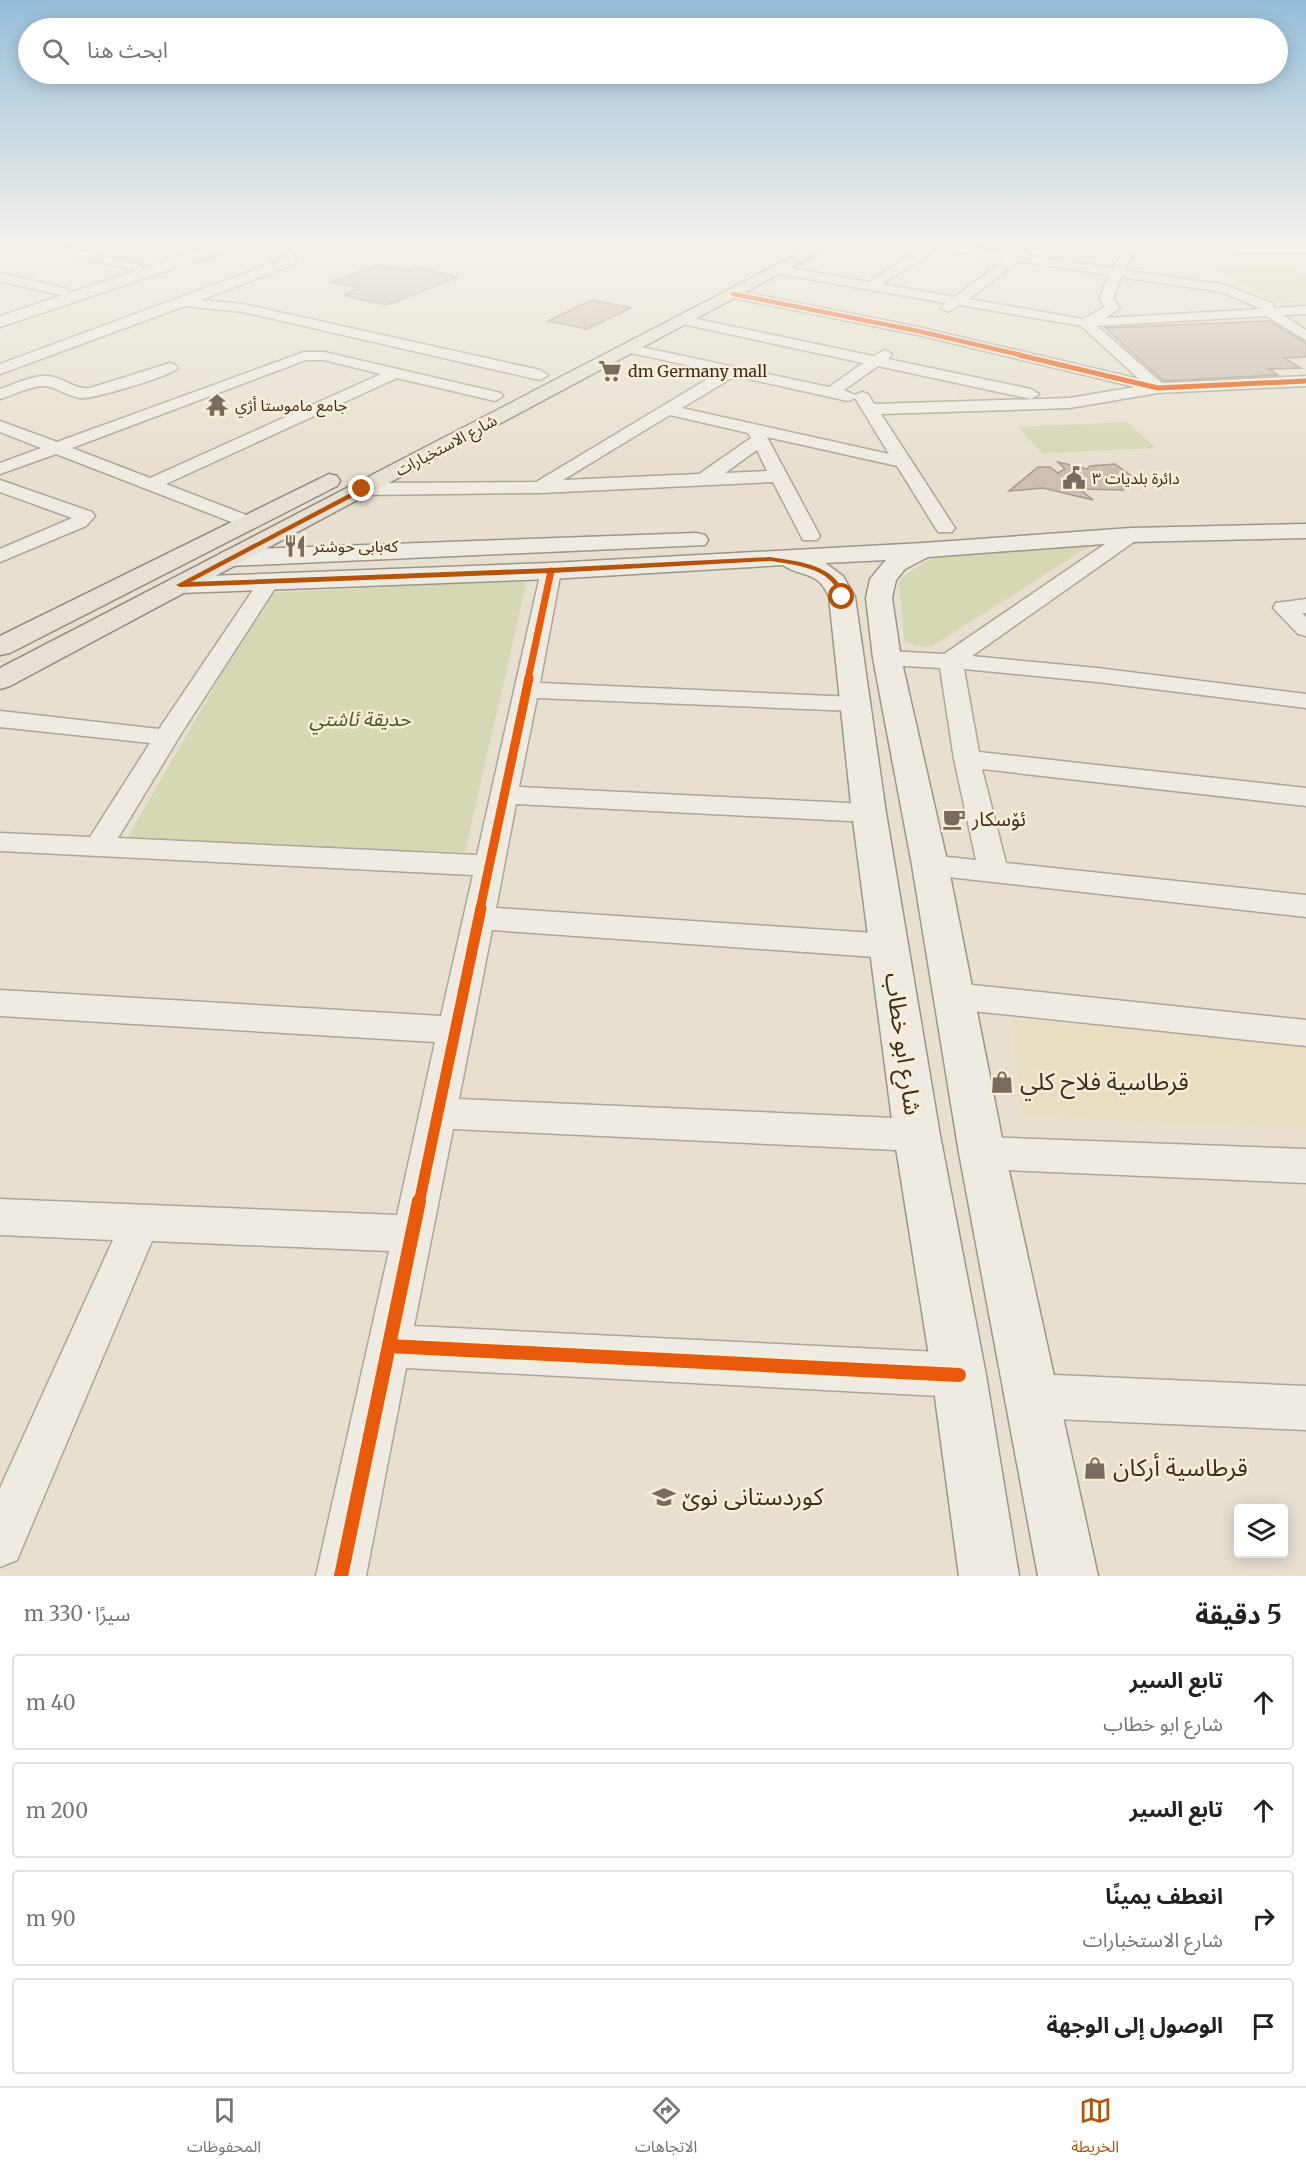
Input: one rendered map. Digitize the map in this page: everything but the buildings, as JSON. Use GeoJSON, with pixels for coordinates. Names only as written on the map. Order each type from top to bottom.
{"type":"FeatureCollection","features":[{"type":"Feature","properties":{"kind":"main road","name":"شارع الاستخبارات"},"geometry":{"type":"LineString","coordinates":[[433,429],[654,318]]}},
{"type":"Feature","properties":{"kind":"main road","name":"شارع الاستخبارات"},"geometry":{"type":"LineString","coordinates":[[0,680],[688,318]]}},
{"type":"Feature","properties":{"kind":"main road"},"geometry":{"type":"LineString","coordinates":[[464,414],[493,420]]}},
{"type":"Feature","properties":{"kind":"main road"},"geometry":{"type":"LineString","coordinates":[[0,647],[350,471]]}},
{"type":"Feature","properties":{"kind":"main road"},"geometry":{"type":"LineString","coordinates":[[180,585],[770,559],[934,539],[1306,518]]}},
{"type":"Feature","properties":{"kind":"main road"},"geometry":{"type":"LineString","coordinates":[[230,558],[810,536],[934,539],[1306,531]]}},
{"type":"Feature","properties":{"kind":"main road","name":"شارع ابو خطاب"},"geometry":{"type":"LineString","coordinates":[[934,539],[890,570],[861,598],[854,704],[916,1135],[959,1375],[989,1576]]}},
{"type":"Feature","properties":{"kind":"main road","name":"شارع ابو خطاب"},"geometry":{"type":"LineString","coordinates":[[770,559],[799,564],[827,574],[838,585],[861,598],[887,658],[930,865],[982,1153],[1068,1576]]}},
{"type":"Feature","properties":{"kind":"street"},"geometry":{"type":"LineString","coordinates":[[0,369],[143,318]]}},
{"type":"Feature","properties":{"kind":"street"},"geometry":{"type":"LineString","coordinates":[[285,318],[540,375]]}},
{"type":"Feature","properties":{"kind":"street"},"geometry":{"type":"LineString","coordinates":[[851,318],[918,331],[1158,388]]}},
{"type":"Feature","properties":{"kind":"street"},"geometry":{"type":"LineString","coordinates":[[832,392],[936,318]]}},
{"type":"Feature","properties":{"kind":"street"},"geometry":{"type":"LineString","coordinates":[[1052,318],[1085,323],[1186,318]]}},
{"type":"Feature","properties":{"kind":"street"},"geometry":{"type":"LineString","coordinates":[[1085,323],[1095,318]]}},
{"type":"Feature","properties":{"kind":"street"},"geometry":{"type":"LineString","coordinates":[[1277,318],[1306,336]]}},
{"type":"Feature","properties":{"kind":"street"},"geometry":{"type":"LineString","coordinates":[[683,320],[1070,403]]}},
{"type":"Feature","properties":{"kind":"street"},"geometry":{"type":"LineString","coordinates":[[1085,323],[1158,388]]}},
{"type":"Feature","properties":{"kind":"street"},"geometry":{"type":"LineString","coordinates":[[627,348],[832,392],[866,404],[1070,403],[1158,388],[1306,381]]}},
{"type":"Feature","properties":{"kind":"street"},"geometry":{"type":"LineString","coordinates":[[0,469],[304,356],[324,356],[495,396]]}},
{"type":"Feature","properties":{"kind":"street"},"geometry":{"type":"LineString","coordinates":[[0,394],[48,381],[82,394],[92,393],[170,368]]}},
{"type":"Feature","properties":{"kind":"street"},"geometry":{"type":"LineString","coordinates":[[540,487],[732,371]]}},
{"type":"Feature","properties":{"kind":"street"},"geometry":{"type":"LineString","coordinates":[[152,484],[397,372]]}},
{"type":"Feature","properties":{"kind":"street"},"geometry":{"type":"LineString","coordinates":[[850,379],[903,462],[934,539]]}},
{"type":"Feature","properties":{"kind":"street"},"geometry":{"type":"LineString","coordinates":[[667,410],[758,435],[903,462]]}},
{"type":"Feature","properties":{"kind":"street"},"geometry":{"type":"LineString","coordinates":[[0,426],[247,522]]}},
{"type":"Feature","properties":{"kind":"street"},"geometry":{"type":"LineString","coordinates":[[758,435],[810,536]]}},
{"type":"Feature","properties":{"kind":"street"},"geometry":{"type":"LineString","coordinates":[[704,480],[758,435]]}},
{"type":"Feature","properties":{"kind":"street"},"geometry":{"type":"LineString","coordinates":[[362,489],[540,487],[779,477]]}},
{"type":"Feature","properties":{"kind":"street"},"geometry":{"type":"LineString","coordinates":[[0,486],[85,516],[79,522],[0,556]]}},
{"type":"Feature","properties":{"kind":"street"},"geometry":{"type":"LineString","coordinates":[[951,660],[1131,535]]}},
{"type":"Feature","properties":{"kind":"street"},"geometry":{"type":"LineString","coordinates":[[341,1576],[551,570]]}},
{"type":"Feature","properties":{"kind":"street"},"geometry":{"type":"LineString","coordinates":[[99,847],[166,737],[268,582]]}},
{"type":"Feature","properties":{"kind":"street"},"geometry":{"type":"LineString","coordinates":[[1306,606],[1284,608],[1306,628]]}},
{"type":"Feature","properties":{"kind":"street"},"geometry":{"type":"LineString","coordinates":[[887,658],[951,660],[1042,668],[1306,701]]}},
{"type":"Feature","properties":{"kind":"street"},"geometry":{"type":"LineString","coordinates":[[951,660],[967,759],[993,871]]}},
{"type":"Feature","properties":{"kind":"street"},"geometry":{"type":"LineString","coordinates":[[526,690],[854,704]]}},
{"type":"Feature","properties":{"kind":"street"},"geometry":{"type":"LineString","coordinates":[[0,719],[166,737]]}},
{"type":"Feature","properties":{"kind":"street"},"geometry":{"type":"LineString","coordinates":[[967,759],[1306,797]]}},
{"type":"Feature","properties":{"kind":"street"},"geometry":{"type":"LineString","coordinates":[[504,795],[869,813]]}},
{"type":"Feature","properties":{"kind":"street"},"geometry":{"type":"LineString","coordinates":[[0,842],[489,866]]}},
{"type":"Feature","properties":{"kind":"street"},"geometry":{"type":"LineString","coordinates":[[930,865],[1306,906]]}},
{"type":"Feature","properties":{"kind":"street"},"geometry":{"type":"LineString","coordinates":[[478,918],[889,946]]}},
{"type":"Feature","properties":{"kind":"street"},"geometry":{"type":"LineString","coordinates":[[953,996],[1306,1032]]}},
{"type":"Feature","properties":{"kind":"street"},"geometry":{"type":"LineString","coordinates":[[0,1003],[455,1030]]}},
{"type":"Feature","properties":{"kind":"street"},"geometry":{"type":"LineString","coordinates":[[438,1113],[916,1135]]}},
{"type":"Feature","properties":{"kind":"street"},"geometry":{"type":"LineString","coordinates":[[982,1153],[1306,1166]]}},
{"type":"Feature","properties":{"kind":"street"},"geometry":{"type":"LineString","coordinates":[[0,1217],[141,1221],[412,1234]]}},
{"type":"Feature","properties":{"kind":"street"},"geometry":{"type":"LineString","coordinates":[[0,1543],[141,1221]]}},
{"type":"Feature","properties":{"kind":"street"},"geometry":{"type":"LineString","coordinates":[[389,1346],[959,1375]]}},
{"type":"Feature","properties":{"kind":"street"},"geometry":{"type":"LineString","coordinates":[[1032,1396],[1306,1408]]}},
{"type":"Feature","properties":{"kind":"shaded area"},"geometry":{"type":"Polygon","coordinates":[[[1011,1019],[1306,1044],[1306,1129],[1022,1116],[1011,1019]]]}},
{"type":"Feature","properties":{"kind":"green space"},"geometry":{"type":"Polygon","coordinates":[[[1127,422],[1156,448],[1042,453],[1018,427],[1127,422]]]}},
{"type":"Feature","properties":{"kind":"green space"},"geometry":{"type":"Polygon","coordinates":[[[1090,546],[931,647],[916,646],[904,641],[899,581],[926,562],[936,557],[1090,546]]]}},
{"type":"Feature","properties":{"kind":"green space","name":"حديقة ئاشتي"},"geometry":{"type":"Polygon","coordinates":[[[527,580],[465,852],[124,844],[268,593],[527,580]]]}},
{"type":"Feature","properties":{"kind":"cycle path"},"geometry":{"type":"LineString","coordinates":[[851,318],[918,331],[1158,388],[1306,381]]}},
{"type":"Feature","properties":{"kind":"cycle path"},"geometry":{"type":"LineString","coordinates":[[341,1576],[551,571]]}},
{"type":"Feature","properties":{"kind":"cycle path"},"geometry":{"type":"LineString","coordinates":[[389,1346],[959,1375]]}},
{"type":"Feature","properties":{"kind":"place","name":"dm Germany mall"},"geometry":{"type":"Point","coordinates":[610,371]}},
{"type":"Feature","properties":{"kind":"place","name":"جامع ماموستا أژي"},"geometry":{"type":"Point","coordinates":[217,405]}},
{"type":"Feature","properties":{"kind":"place","name":"دائرة بلديات ٣"},"geometry":{"type":"Point","coordinates":[1074,478]}},
{"type":"Feature","properties":{"kind":"place","name":"کەبابی حوشتر"},"geometry":{"type":"Point","coordinates":[295,546]}},
{"type":"Feature","properties":{"kind":"place","name":"ئۆسکار"},"geometry":{"type":"Point","coordinates":[954,819]}},
{"type":"Feature","properties":{"kind":"place","name":"قرطاسية فلاح كلي"},"geometry":{"type":"Point","coordinates":[1002,1082]}},
{"type":"Feature","properties":{"kind":"place","name":"قرطاسية أركان"},"geometry":{"type":"Point","coordinates":[1095,1468]}},
{"type":"Feature","properties":{"kind":"place","name":"کوردستانی نوێ"},"geometry":{"type":"Point","coordinates":[664,1497]}},
{"type":"Feature","properties":{"kind":"route"},"geometry":{"type":"LineString","coordinates":[[362,489],[180,585],[770,559],[799,564],[827,574],[838,585],[842,597]]}}]}
